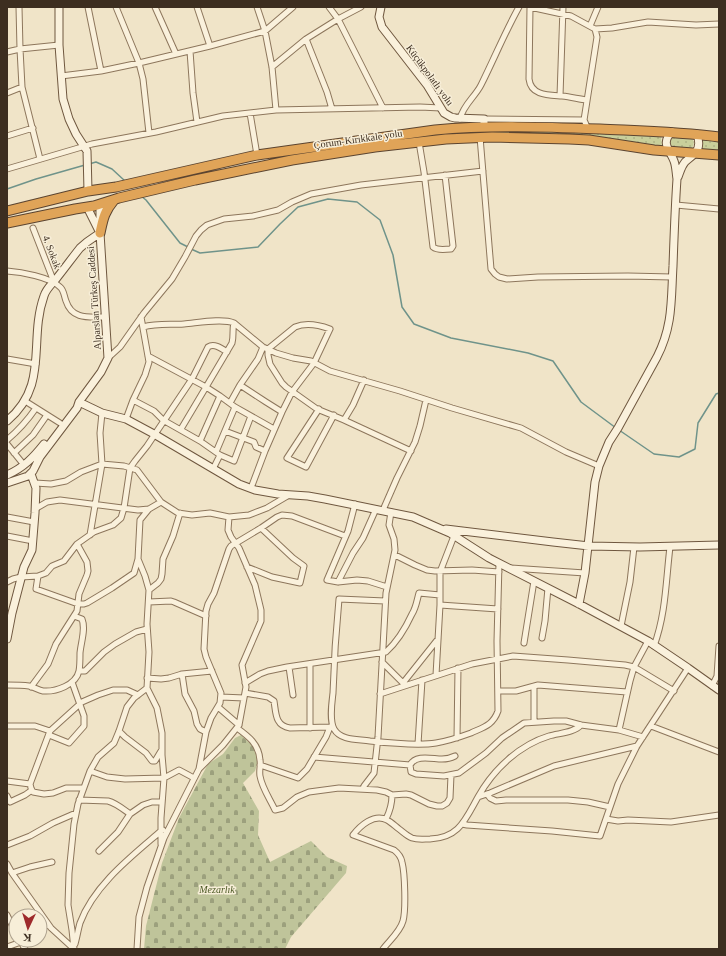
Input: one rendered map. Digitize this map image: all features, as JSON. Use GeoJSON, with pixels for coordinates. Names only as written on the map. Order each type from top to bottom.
{"type":"FeatureCollection","features":[{"type":"Feature","properties":{"kind":"highway","name":"Çorum-Kırıkkale yolu"},"geometry":{"type":"LineString","coordinates":[[7,211],[90,191],[116,187],[257,155],[484,123],[586,124],[719,137]]}},
{"type":"Feature","properties":{"kind":"highway","name":"Çorum-Kırıkkale yolu"},"geometry":{"type":"LineString","coordinates":[[7,223],[86,208],[116,199],[203,178],[292,160],[375,147],[446,139],[524,137],[579,139],[669,152],[719,155]]}},
{"type":"Feature","properties":{"kind":"highway"},"geometry":{"type":"LineString","coordinates":[[86,208],[83,198],[90,191],[100,204]]}},
{"type":"Feature","properties":{"kind":"highway"},"geometry":{"type":"LineString","coordinates":[[100,233],[107,209],[116,199]]}},
{"type":"Feature","properties":{"kind":"street"},"geometry":{"type":"LineString","coordinates":[[18,7],[22,87],[40,159]]}},
{"type":"Feature","properties":{"kind":"street"},"geometry":{"type":"LineString","coordinates":[[59,7],[59,45],[63,99],[69,119],[76,134],[86,149],[87,174],[90,191]]}},
{"type":"Feature","properties":{"kind":"street"},"geometry":{"type":"LineString","coordinates":[[88,7],[101,71]]}},
{"type":"Feature","properties":{"kind":"street"},"geometry":{"type":"LineString","coordinates":[[116,7],[139,63],[143,79],[149,133]]}},
{"type":"Feature","properties":{"kind":"street"},"geometry":{"type":"LineString","coordinates":[[155,7],[176,54]]}},
{"type":"Feature","properties":{"kind":"street"},"geometry":{"type":"LineString","coordinates":[[198,7],[210,46]]}},
{"type":"Feature","properties":{"kind":"street"},"geometry":{"type":"LineString","coordinates":[[257,7],[265,31],[272,67],[276,110]]}},
{"type":"Feature","properties":{"kind":"street"},"geometry":{"type":"LineString","coordinates":[[61,76],[101,71],[139,63],[265,31],[293,7]]}},
{"type":"Feature","properties":{"kind":"street"},"geometry":{"type":"LineString","coordinates":[[329,7],[338,19],[383,108]]}},
{"type":"Feature","properties":{"kind":"street"},"geometry":{"type":"LineString","coordinates":[[272,67],[306,39],[361,7]]}},
{"type":"Feature","properties":{"kind":"street","name":"Küçükpolatlı yolu"},"geometry":{"type":"LineString","coordinates":[[381,7],[379,17],[382,27],[427,85],[444,113],[455,118],[484,123]]}},
{"type":"Feature","properties":{"kind":"street"},"geometry":{"type":"LineString","coordinates":[[460,119],[464,108],[480,86],[519,7]]}},
{"type":"Feature","properties":{"kind":"street"},"geometry":{"type":"LineString","coordinates":[[587,100],[545,95],[533,88],[529,82],[530,7],[571,16],[592,28],[612,28],[648,22],[696,25],[719,24]]}},
{"type":"Feature","properties":{"kind":"street"},"geometry":{"type":"LineString","coordinates":[[560,96],[564,7]]}},
{"type":"Feature","properties":{"kind":"street"},"geometry":{"type":"LineString","coordinates":[[586,124],[587,100],[597,37],[592,28],[598,7]]}},
{"type":"Feature","properties":{"kind":"street"},"geometry":{"type":"LineString","coordinates":[[306,39],[327,92],[332,109]]}},
{"type":"Feature","properties":{"kind":"street"},"geometry":{"type":"LineString","coordinates":[[7,52],[20,49],[59,45]]}},
{"type":"Feature","properties":{"kind":"street"},"geometry":{"type":"LineString","coordinates":[[190,51],[197,122]]}},
{"type":"Feature","properties":{"kind":"street"},"geometry":{"type":"LineString","coordinates":[[7,93],[22,87]]}},
{"type":"Feature","properties":{"kind":"street"},"geometry":{"type":"LineString","coordinates":[[7,169],[40,159],[223,116],[276,110],[441,108]]}},
{"type":"Feature","properties":{"kind":"street"},"geometry":{"type":"LineString","coordinates":[[250,113],[257,155]]}},
{"type":"Feature","properties":{"kind":"street"},"geometry":{"type":"LineString","coordinates":[[7,136],[33,128]]}},
{"type":"Feature","properties":{"kind":"street"},"geometry":{"type":"LineString","coordinates":[[579,604],[586,573],[595,482],[599,466],[610,442],[666,338],[670,317],[677,180],[675,164],[666,142],[668,136],[672,132]]}},
{"type":"Feature","properties":{"kind":"street"},"geometry":{"type":"LineString","coordinates":[[677,180],[686,161],[695,154],[699,144],[697,134]]}},
{"type":"Feature","properties":{"kind":"street"},"geometry":{"type":"LineString","coordinates":[[480,137],[491,269],[494,274],[507,279],[553,277],[672,277]]}},
{"type":"Feature","properties":{"kind":"street"},"geometry":{"type":"LineString","coordinates":[[419,142],[433,247],[438,250],[451,249],[453,244],[445,175]]}},
{"type":"Feature","properties":{"kind":"street"},"geometry":{"type":"LineString","coordinates":[[108,358],[120,347],[141,316],[172,279],[196,236],[207,225],[224,219],[253,216],[278,210],[311,194],[424,177],[483,171]]}},
{"type":"Feature","properties":{"kind":"street","name":"Alparslan Türkeş Caddesi"},"geometry":{"type":"LineString","coordinates":[[32,472],[40,457],[101,372],[108,358],[100,233],[100,204]]}},
{"type":"Feature","properties":{"kind":"street"},"geometry":{"type":"LineString","coordinates":[[676,205],[719,209]]}},
{"type":"Feature","properties":{"kind":"street"},"geometry":{"type":"LineString","coordinates":[[7,421],[25,401],[34,375],[38,322],[40,309],[46,292],[84,244],[100,233],[86,208]]}},
{"type":"Feature","properties":{"kind":"street","name":"4. Sokak"},"geometry":{"type":"LineString","coordinates":[[33,228],[54,282],[62,288],[68,306],[73,312],[82,316],[105,317]]}},
{"type":"Feature","properties":{"kind":"street"},"geometry":{"type":"LineString","coordinates":[[7,271],[34,276],[54,282]]}},
{"type":"Feature","properties":{"kind":"street"},"geometry":{"type":"LineString","coordinates":[[126,419],[149,362],[141,316]]}},
{"type":"Feature","properties":{"kind":"street"},"geometry":{"type":"LineString","coordinates":[[143,327],[160,324],[228,321],[266,348],[276,353],[311,361],[330,370],[521,428],[566,452],[599,466]]}},
{"type":"Feature","properties":{"kind":"street"},"geometry":{"type":"LineString","coordinates":[[181,429],[227,352],[233,340],[234,324]]}},
{"type":"Feature","properties":{"kind":"street"},"geometry":{"type":"LineString","coordinates":[[230,403],[249,370],[266,348],[295,327],[305,324],[322,326],[330,329],[314,363],[292,392],[282,412],[265,450],[251,488]]}},
{"type":"Feature","properties":{"kind":"street"},"geometry":{"type":"LineString","coordinates":[[8,580],[21,577],[38,576],[46,573],[52,566],[64,561],[77,544],[94,532],[113,525],[121,518],[130,468],[147,446],[163,420],[192,379],[209,346],[214,345],[227,352]]}},
{"type":"Feature","properties":{"kind":"street"},"geometry":{"type":"LineString","coordinates":[[266,348],[270,364],[282,383],[292,392],[319,409],[410,451]]}},
{"type":"Feature","properties":{"kind":"street"},"geometry":{"type":"LineString","coordinates":[[148,356],[206,387],[235,407],[274,429]]}},
{"type":"Feature","properties":{"kind":"street"},"geometry":{"type":"LineString","coordinates":[[7,359],[36,364]]}},
{"type":"Feature","properties":{"kind":"street"},"geometry":{"type":"LineString","coordinates":[[344,420],[353,405],[364,380]]}},
{"type":"Feature","properties":{"kind":"street"},"geometry":{"type":"LineString","coordinates":[[240,385],[282,412]]}},
{"type":"Feature","properties":{"kind":"street"},"geometry":{"type":"LineString","coordinates":[[200,441],[220,396]]}},
{"type":"Feature","properties":{"kind":"street"},"geometry":{"type":"LineString","coordinates":[[133,400],[154,411],[163,420],[181,429],[218,454],[234,461],[251,416]]}},
{"type":"Feature","properties":{"kind":"street"},"geometry":{"type":"LineString","coordinates":[[338,582],[353,552],[380,510],[397,478],[420,426],[426,400]]}},
{"type":"Feature","properties":{"kind":"street"},"geometry":{"type":"LineString","coordinates":[[25,401],[60,423]]}},
{"type":"Feature","properties":{"kind":"street"},"geometry":{"type":"LineString","coordinates":[[78,405],[126,419],[239,484],[278,494],[308,496],[391,512],[412,517],[450,533],[489,558],[534,580],[651,643],[719,690]]}},
{"type":"Feature","properties":{"kind":"street","name":"Alparslan Türkeş Caddesi"},"geometry":{"type":"LineString","coordinates":[[23,466],[39,450],[73,406],[78,405]]}},
{"type":"Feature","properties":{"kind":"street"},"geometry":{"type":"LineString","coordinates":[[213,469],[225,431],[235,407]]}},
{"type":"Feature","properties":{"kind":"street"},"geometry":{"type":"LineString","coordinates":[[7,440],[18,431],[36,408]]}},
{"type":"Feature","properties":{"kind":"street"},"geometry":{"type":"LineString","coordinates":[[319,409],[287,458],[306,467],[334,416]]}},
{"type":"Feature","properties":{"kind":"street"},"geometry":{"type":"LineString","coordinates":[[90,535],[102,464],[99,412]]}},
{"type":"Feature","properties":{"kind":"street"},"geometry":{"type":"LineString","coordinates":[[14,452],[33,435],[47,415]]}},
{"type":"Feature","properties":{"kind":"street"},"geometry":{"type":"LineString","coordinates":[[225,431],[254,442],[256,447],[265,450]]}},
{"type":"Feature","properties":{"kind":"street"},"geometry":{"type":"LineString","coordinates":[[7,444],[23,466]]}},
{"type":"Feature","properties":{"kind":"street"},"geometry":{"type":"LineString","coordinates":[[35,483],[51,484],[66,481],[81,472],[102,464],[124,466],[137,470],[161,502],[178,513],[192,515],[210,513],[229,517],[249,515],[267,508],[290,495]]}},
{"type":"Feature","properties":{"kind":"street"},"geometry":{"type":"LineString","coordinates":[[22,479],[18,475],[23,466]]}},
{"type":"Feature","properties":{"kind":"street"},"geometry":{"type":"LineString","coordinates":[[7,475],[23,466],[31,467],[36,488],[36,509],[32,550],[21,577],[7,640]]}},
{"type":"Feature","properties":{"kind":"street"},"geometry":{"type":"LineString","coordinates":[[7,484],[22,479],[32,472]]}},
{"type":"Feature","properties":{"kind":"street"},"geometry":{"type":"LineString","coordinates":[[36,509],[48,502],[60,500],[138,510],[149,509]]}},
{"type":"Feature","properties":{"kind":"street"},"geometry":{"type":"LineString","coordinates":[[38,576],[36,589],[78,604],[87,603],[112,588],[134,573],[138,559],[140,520],[149,509],[161,502]]}},
{"type":"Feature","properties":{"kind":"street"},"geometry":{"type":"LineString","coordinates":[[355,504],[346,536],[327,580],[338,582],[357,580],[368,581],[387,587]]}},
{"type":"Feature","properties":{"kind":"street"},"geometry":{"type":"LineString","coordinates":[[363,789],[374,773],[385,601],[396,550],[389,525],[391,512]]}},
{"type":"Feature","properties":{"kind":"street"},"geometry":{"type":"LineString","coordinates":[[148,590],[161,579],[163,559],[173,536],[180,513]]}},
{"type":"Feature","properties":{"kind":"street"},"geometry":{"type":"LineString","coordinates":[[199,769],[206,732],[221,698],[221,693],[204,649],[206,616],[208,604],[214,593],[229,549],[231,546],[282,515],[292,516],[346,536]]}},
{"type":"Feature","properties":{"kind":"street"},"geometry":{"type":"LineString","coordinates":[[7,517],[34,522]]}},
{"type":"Feature","properties":{"kind":"street"},"geometry":{"type":"LineString","coordinates":[[137,949],[139,917],[147,887],[170,827],[199,769],[223,745],[238,727],[246,687],[242,665],[261,621],[261,610],[255,585],[239,548],[228,530],[229,517]]}},
{"type":"Feature","properties":{"kind":"street"},"geometry":{"type":"LineString","coordinates":[[247,567],[272,577],[300,583],[304,566],[293,558],[261,528]]}},
{"type":"Feature","properties":{"kind":"street"},"geometry":{"type":"LineString","coordinates":[[437,528],[589,546],[670,547],[719,545]]}},
{"type":"Feature","properties":{"kind":"street"},"geometry":{"type":"LineString","coordinates":[[7,536],[32,541]]}},
{"type":"Feature","properties":{"kind":"street"},"geometry":{"type":"LineString","coordinates":[[436,676],[440,605],[440,572],[454,536]]}},
{"type":"Feature","properties":{"kind":"street"},"geometry":{"type":"LineString","coordinates":[[31,687],[48,664],[56,644],[77,611],[79,594],[88,571],[87,562],[77,544]]}},
{"type":"Feature","properties":{"kind":"street"},"geometry":{"type":"LineString","coordinates":[[621,626],[630,582],[634,547]]}},
{"type":"Feature","properties":{"kind":"street"},"geometry":{"type":"LineString","coordinates":[[619,730],[634,667],[660,628],[670,547]]}},
{"type":"Feature","properties":{"kind":"street"},"geometry":{"type":"LineString","coordinates":[[395,555],[427,570],[435,572],[472,570],[499,572]]}},
{"type":"Feature","properties":{"kind":"street"},"geometry":{"type":"LineString","coordinates":[[138,559],[145,576],[148,590],[147,629],[149,652],[147,688],[157,708],[162,733],[164,778],[161,848]]}},
{"type":"Feature","properties":{"kind":"street"},"geometry":{"type":"LineString","coordinates":[[331,726],[344,738],[377,742],[418,744],[436,743],[457,738],[484,728],[492,721],[498,711],[499,563]]}},
{"type":"Feature","properties":{"kind":"street"},"geometry":{"type":"LineString","coordinates":[[509,568],[586,573]]}},
{"type":"Feature","properties":{"kind":"street"},"geometry":{"type":"LineString","coordinates":[[524,643],[534,580]]}},
{"type":"Feature","properties":{"kind":"street"},"geometry":{"type":"LineString","coordinates":[[542,638],[548,588]]}},
{"type":"Feature","properties":{"kind":"street"},"geometry":{"type":"LineString","coordinates":[[245,683],[268,671],[388,650],[405,627],[413,613],[420,593],[440,595]]}},
{"type":"Feature","properties":{"kind":"street"},"geometry":{"type":"LineString","coordinates":[[260,765],[298,778],[307,769],[331,726],[339,599],[385,601]]}},
{"type":"Feature","properties":{"kind":"street"},"geometry":{"type":"LineString","coordinates":[[148,602],[171,601],[206,616]]}},
{"type":"Feature","properties":{"kind":"street"},"geometry":{"type":"LineString","coordinates":[[440,605],[498,609]]}},
{"type":"Feature","properties":{"kind":"street"},"geometry":{"type":"LineString","coordinates":[[7,685],[31,687],[42,691],[52,691],[72,682],[79,672],[80,650],[83,633],[82,619],[74,616]]}},
{"type":"Feature","properties":{"kind":"street"},"geometry":{"type":"LineString","coordinates":[[79,672],[85,671],[104,652],[115,644],[136,632],[147,629]]}},
{"type":"Feature","properties":{"kind":"street"},"geometry":{"type":"LineString","coordinates":[[404,685],[438,639]]}},
{"type":"Feature","properties":{"kind":"street"},"geometry":{"type":"LineString","coordinates":[[712,686],[717,676],[719,646]]}},
{"type":"Feature","properties":{"kind":"street"},"geometry":{"type":"LineString","coordinates":[[380,694],[458,668],[513,656],[625,665],[634,667],[674,691]]}},
{"type":"Feature","properties":{"kind":"street"},"geometry":{"type":"LineString","coordinates":[[382,662],[404,685]]}},
{"type":"Feature","properties":{"kind":"street"},"geometry":{"type":"LineString","coordinates":[[310,664],[310,728]]}},
{"type":"Feature","properties":{"kind":"street"},"geometry":{"type":"LineString","coordinates":[[289,667],[293,695]]}},
{"type":"Feature","properties":{"kind":"street"},"geometry":{"type":"LineString","coordinates":[[457,738],[458,668]]}},
{"type":"Feature","properties":{"kind":"street"},"geometry":{"type":"LineString","coordinates":[[462,824],[600,836],[618,784],[637,746],[688,668]]}},
{"type":"Feature","properties":{"kind":"street"},"geometry":{"type":"LineString","coordinates":[[147,678],[161,679],[182,674],[212,671]]}},
{"type":"Feature","properties":{"kind":"street"},"geometry":{"type":"LineString","coordinates":[[182,674],[185,694],[194,711],[196,724],[200,729],[206,732]]}},
{"type":"Feature","properties":{"kind":"street"},"geometry":{"type":"LineString","coordinates":[[418,744],[422,680]]}},
{"type":"Feature","properties":{"kind":"street"},"geometry":{"type":"LineString","coordinates":[[7,726],[35,726],[69,744],[84,726],[84,716],[72,682]]}},
{"type":"Feature","properties":{"kind":"street"},"geometry":{"type":"LineString","coordinates":[[498,691],[516,691],[534,686],[547,685],[627,692]]}},
{"type":"Feature","properties":{"kind":"street"},"geometry":{"type":"LineString","coordinates":[[534,686],[534,722]]}},
{"type":"Feature","properties":{"kind":"street"},"geometry":{"type":"LineString","coordinates":[[74,949],[68,905],[69,873],[74,824],[79,800],[90,771],[98,757],[114,743],[120,731],[127,707],[134,698],[147,688]]}},
{"type":"Feature","properties":{"kind":"street"},"geometry":{"type":"LineString","coordinates":[[83,788],[66,788],[53,793],[44,794],[33,792],[30,784],[50,733],[82,702],[98,695],[113,690],[127,690],[138,695]]}},
{"type":"Feature","properties":{"kind":"street"},"geometry":{"type":"LineString","coordinates":[[221,698],[244,696],[268,697],[274,701],[277,719],[284,726],[290,728],[310,728],[331,726]]}},
{"type":"Feature","properties":{"kind":"street"},"geometry":{"type":"LineString","coordinates":[[218,707],[253,741],[257,748],[260,758],[259,775],[263,787],[276,810],[283,808],[297,797],[310,792],[339,788],[377,790],[392,795],[406,794],[430,804],[442,806],[447,803],[450,798],[451,775]]}},
{"type":"Feature","properties":{"kind":"street"},"geometry":{"type":"LineString","coordinates":[[455,756],[445,759],[416,759],[410,765],[411,772],[416,774],[444,776],[459,773],[486,754],[502,738],[524,723],[566,721],[581,725],[619,730],[643,738]]}},
{"type":"Feature","properties":{"kind":"street"},"geometry":{"type":"LineString","coordinates":[[383,949],[399,929],[404,914],[404,877],[402,861],[394,850],[353,835],[359,827],[368,821],[377,818],[386,819],[410,837],[418,840],[438,839],[446,836],[454,832],[462,824],[491,777],[521,749],[535,741],[572,730],[581,725]]}},
{"type":"Feature","properties":{"kind":"street"},"geometry":{"type":"LineString","coordinates":[[651,726],[719,752]]}},
{"type":"Feature","properties":{"kind":"street"},"geometry":{"type":"LineString","coordinates":[[120,731],[125,737],[146,753],[152,761],[155,761],[162,751]]}},
{"type":"Feature","properties":{"kind":"street"},"geometry":{"type":"LineString","coordinates":[[478,797],[554,766],[637,746]]}},
{"type":"Feature","properties":{"kind":"street"},"geometry":{"type":"LineString","coordinates":[[314,756],[410,765]]}},
{"type":"Feature","properties":{"kind":"street"},"geometry":{"type":"LineString","coordinates":[[90,771],[125,779],[164,778],[179,770],[194,778]]}},
{"type":"Feature","properties":{"kind":"street"},"geometry":{"type":"LineString","coordinates":[[7,781],[30,784]]}},
{"type":"Feature","properties":{"kind":"street"},"geometry":{"type":"LineString","coordinates":[[7,796],[10,802],[32,790]]}},
{"type":"Feature","properties":{"kind":"street"},"geometry":{"type":"LineString","coordinates":[[487,794],[490,798],[496,801],[568,800],[610,806]]}},
{"type":"Feature","properties":{"kind":"street"},"geometry":{"type":"LineString","coordinates":[[386,819],[392,802],[392,795]]}},
{"type":"Feature","properties":{"kind":"street"},"geometry":{"type":"LineString","coordinates":[[79,800],[112,802],[130,814]]}},
{"type":"Feature","properties":{"kind":"street"},"geometry":{"type":"LineString","coordinates":[[99,851],[118,832],[130,814],[143,805],[152,802],[162,802]]}},
{"type":"Feature","properties":{"kind":"street"},"geometry":{"type":"LineString","coordinates":[[7,845],[30,836],[53,823],[76,813]]}},
{"type":"Feature","properties":{"kind":"street"},"geometry":{"type":"LineString","coordinates":[[606,819],[618,821],[671,822],[719,815]]}},
{"type":"Feature","properties":{"kind":"street"},"geometry":{"type":"LineString","coordinates":[[74,949],[80,923],[91,902],[104,884],[124,863],[161,831],[170,827]]}},
{"type":"Feature","properties":{"kind":"street"},"geometry":{"type":"LineString","coordinates":[[12,873],[52,862]]}},
{"type":"Feature","properties":{"kind":"street"},"geometry":{"type":"LineString","coordinates":[[7,864],[37,908]]}},
{"type":"Feature","properties":{"kind":"street"},"geometry":{"type":"LineString","coordinates":[[48,924],[74,949]]}},
{"type":"Feature","properties":{"kind":"green space"},"geometry":{"type":"Polygon","coordinates":[[[470,131],[560,132],[661,136],[662,147],[507,134],[272,160],[270,158],[270,156],[423,135],[470,131]]]}},
{"type":"Feature","properties":{"kind":"green space"},"geometry":{"type":"Polygon","coordinates":[[[672,137],[692,139],[694,142],[693,146],[691,149],[671,147],[669,142],[672,137]]]}},
{"type":"Feature","properties":{"kind":"green space"},"geometry":{"type":"Polygon","coordinates":[[[703,140],[719,142],[719,150],[702,150],[703,140]]]}},
{"type":"Feature","properties":{"kind":"green space","name":"Mezarlık"},"geometry":{"type":"Polygon","coordinates":[[[241,735],[256,749],[259,758],[255,771],[243,783],[259,811],[258,835],[270,862],[311,841],[327,857],[347,866],[346,873],[291,937],[285,949],[144,949],[146,926],[162,863],[179,818],[208,764],[223,754],[235,738],[241,735]]]}},
{"type":"Feature","properties":{"kind":"waterway"},"geometry":{"type":"LineString","coordinates":[[89,164],[96,162],[112,169],[125,181]]}},
{"type":"Feature","properties":{"kind":"waterway"},"geometry":{"type":"LineString","coordinates":[[7,189],[85,165]]}},
{"type":"Feature","properties":{"kind":"waterway"},"geometry":{"type":"LineString","coordinates":[[141,196],[146,200],[180,243],[188,247]]}},
{"type":"Feature","properties":{"kind":"waterway"},"geometry":{"type":"LineString","coordinates":[[191,249],[200,253],[258,247],[298,207],[328,199],[357,202],[380,220],[393,255],[402,307],[414,324],[451,338],[528,353],[553,361],[581,402],[616,428]]}},
{"type":"Feature","properties":{"kind":"waterway"},"geometry":{"type":"LineString","coordinates":[[619,430],[654,454],[679,457],[695,449],[698,423],[716,394],[719,393]]}}]}
